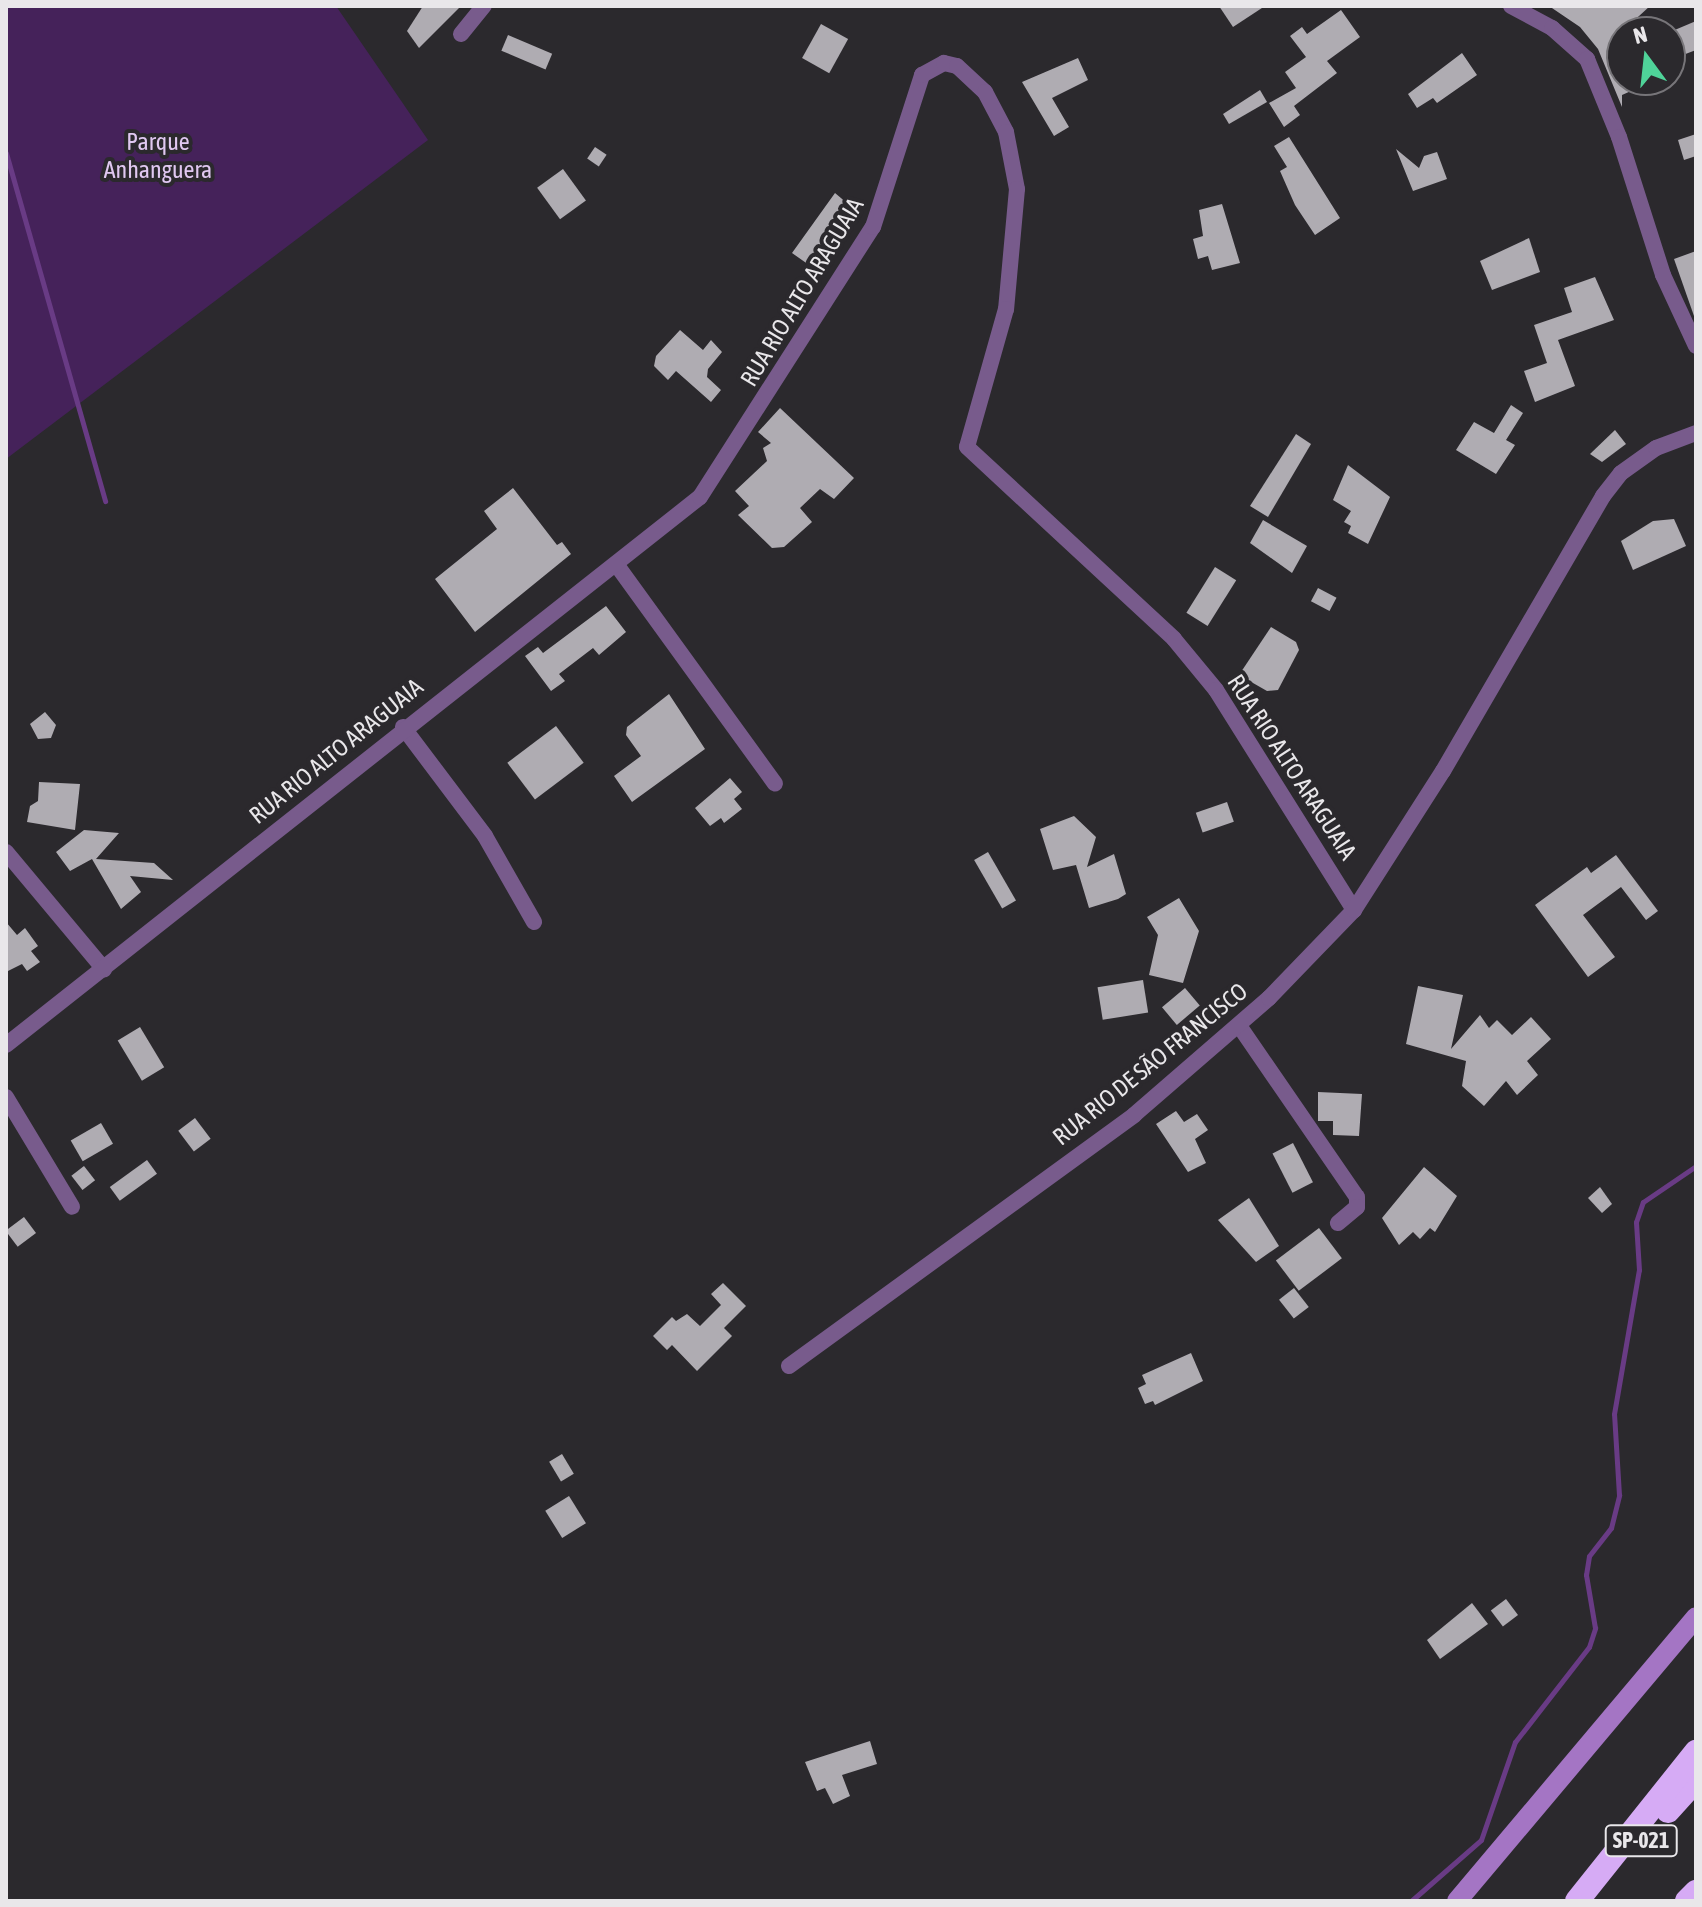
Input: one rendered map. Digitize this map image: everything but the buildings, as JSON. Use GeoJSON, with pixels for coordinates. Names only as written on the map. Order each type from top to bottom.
{"type":"FeatureCollection","features":[{"type":"Feature","properties":{"kind":"highway"},"geometry":{"type":"LineString","coordinates":[[1577,1901],[1696,1752]]}},
{"type":"Feature","properties":{"kind":"highway","name":"SP-021"},"geometry":{"type":"LineString","coordinates":[[1587,1901],[1696,1780]]}},
{"type":"Feature","properties":{"kind":"highway"},"geometry":{"type":"LineString","coordinates":[[1687,1901],[1696,1892]]}},
{"type":"Feature","properties":{"kind":"main road"},"geometry":{"type":"LineString","coordinates":[[1457,1901],[1696,1617]]}},
{"type":"Feature","properties":{"kind":"street"},"geometry":{"type":"LineString","coordinates":[[461,34],[484,6]]}},
{"type":"Feature","properties":{"kind":"street"},"geometry":{"type":"LineString","coordinates":[[1511,6],[1552,28],[1587,59],[1619,137],[1663,275],[1696,346]]}},
{"type":"Feature","properties":{"kind":"street","name":"RUA RIO ALTO ARAGUAIA"},"geometry":{"type":"LineString","coordinates":[[6,1045],[403,727],[679,516],[719,473],[873,227],[922,75],[935,64],[957,66],[985,92],[999,116],[1017,189],[1006,309],[967,447],[1182,649],[1225,703],[1354,910]]}},
{"type":"Feature","properties":{"kind":"street","name":"RUA RIO DE SÃO FRANCISCO"},"geometry":{"type":"LineString","coordinates":[[789,1366],[1134,1115],[1240,1027],[1354,910],[1443,771],[1603,496],[1621,473],[1656,448],[1696,433]]}},
{"type":"Feature","properties":{"kind":"street"},"geometry":{"type":"LineString","coordinates":[[616,564],[775,784]]}},
{"type":"Feature","properties":{"kind":"street"},"geometry":{"type":"LineString","coordinates":[[403,727],[485,836],[534,922]]}},
{"type":"Feature","properties":{"kind":"street"},"geometry":{"type":"LineString","coordinates":[[6,852],[104,969]]}},
{"type":"Feature","properties":{"kind":"street"},"geometry":{"type":"LineString","coordinates":[[1240,1027],[1357,1197],[1357,1207],[1338,1223]]}},
{"type":"Feature","properties":{"kind":"street"},"geometry":{"type":"LineString","coordinates":[[6,1097],[72,1207]]}},
{"type":"Feature","properties":{"kind":"green space","name":"Parque Anhanguera"},"geometry":{"type":"Polygon","coordinates":[[[6,6],[336,6],[428,140],[6,459],[6,6]]]}},
{"type":"Feature","properties":{"kind":"waterway"},"geometry":{"type":"LineString","coordinates":[[6,153],[105,501]]}},
{"type":"Feature","properties":{"kind":"waterway"},"geometry":{"type":"LineString","coordinates":[[1411,1901],[1481,1840],[1515,1742],[1589,1647],[1595,1628],[1586,1575],[1589,1556],[1611,1528],[1619,1495],[1614,1414],[1639,1270],[1636,1222],[1643,1202],[1696,1166]]}}]}
